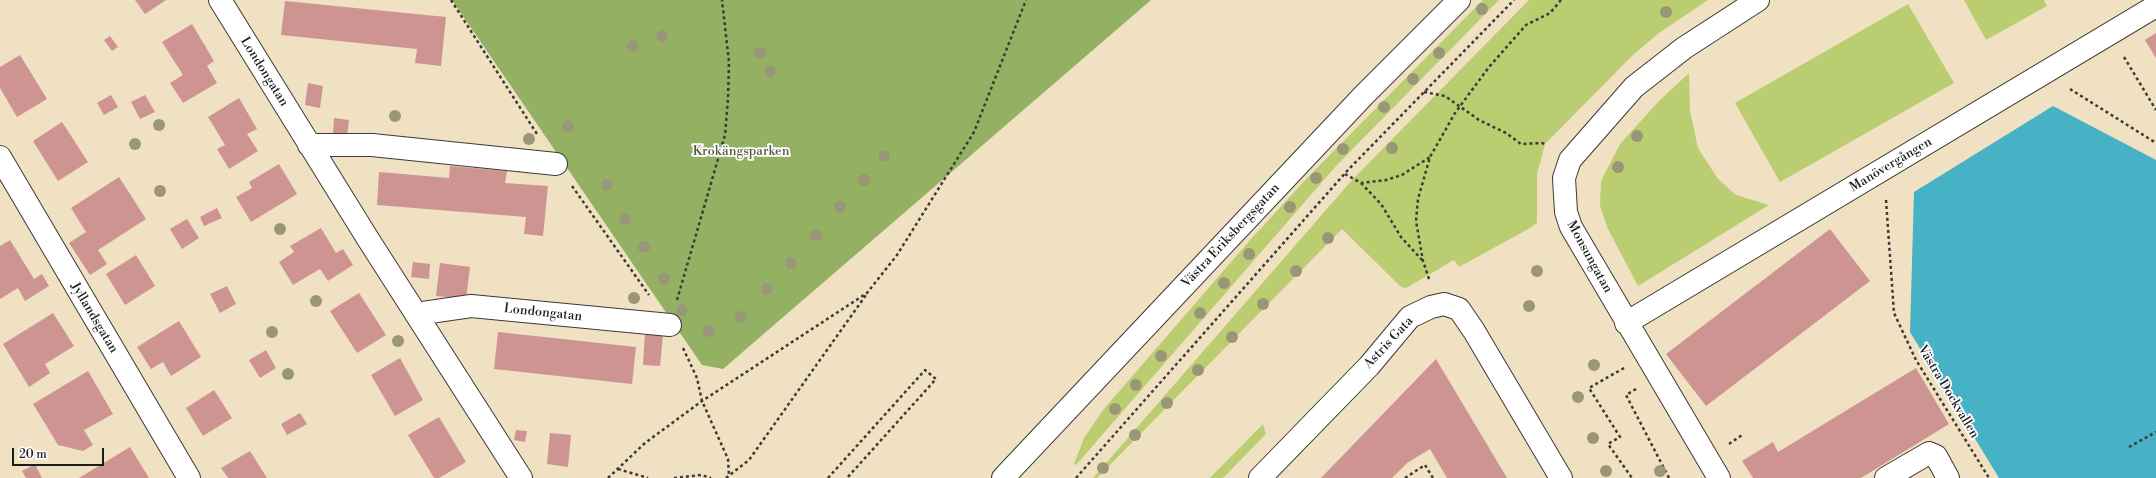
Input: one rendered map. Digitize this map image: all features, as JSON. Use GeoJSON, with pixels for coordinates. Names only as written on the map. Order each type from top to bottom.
{"type":"FeatureCollection","features":[{"type":"Feature","properties":{"kind":"street","name":"Londongatan"},"geometry":{"type":"LineString","coordinates":[[220,0],[309,145],[521,478]]}},
{"type":"Feature","properties":{"kind":"street","name":"Västra Eriksbergsgatan"},"geometry":{"type":"LineString","coordinates":[[1003,477],[1364,95],[1459,0]]}},
{"type":"Feature","properties":{"kind":"street","name":"Monsungatan"},"geometry":{"type":"LineString","coordinates":[[1719,478],[1626,323],[1571,227],[1566,212],[1564,178],[1570,160],[1634,87],[1684,48],[1758,0]]}},
{"type":"Feature","properties":{"kind":"street","name":"Manövergången"},"geometry":{"type":"LineString","coordinates":[[1626,323],[2156,6]]}},
{"type":"Feature","properties":{"kind":"street"},"geometry":{"type":"LineString","coordinates":[[309,145],[372,145],[556,164]]}},
{"type":"Feature","properties":{"kind":"street","name":"Jyllandsgatan"},"geometry":{"type":"LineString","coordinates":[[0,158],[189,478]]}},
{"type":"Feature","properties":{"kind":"street","name":"Astris Gata"},"geometry":{"type":"LineString","coordinates":[[1260,478],[1358,377],[1410,317],[1431,307],[1444,304],[1459,309],[1561,478]]}},
{"type":"Feature","properties":{"kind":"street","name":"Londongatan"},"geometry":{"type":"LineString","coordinates":[[416,314],[471,306],[670,325]]}},
{"type":"Feature","properties":{"kind":"street"},"geometry":{"type":"LineString","coordinates":[[1886,478],[1929,453],[1936,456],[1948,478]]}},
{"type":"Feature","properties":{"kind":"path"},"geometry":{"type":"LineString","coordinates":[[451,0],[556,164],[670,325],[697,378],[702,401],[728,459],[729,476]]}},
{"type":"Feature","properties":{"kind":"path"},"geometry":{"type":"LineString","coordinates":[[670,325],[724,135],[728,99],[729,62],[722,0]]}},
{"type":"Feature","properties":{"kind":"path"},"geometry":{"type":"LineString","coordinates":[[726,478],[749,460],[897,254],[974,132],[1026,0]]}},
{"type":"Feature","properties":{"kind":"path"},"geometry":{"type":"LineString","coordinates":[[1076,478],[1345,174],[1514,0]]}},
{"type":"Feature","properties":{"kind":"path"},"geometry":{"type":"LineString","coordinates":[[1438,306],[1423,261],[1416,220],[1418,199],[1430,157],[1448,125],[1489,67],[1526,25],[1550,13],[1561,0]]}},
{"type":"Feature","properties":{"kind":"path"},"geometry":{"type":"LineString","coordinates":[[2110,33],[2156,110]]}},
{"type":"Feature","properties":{"kind":"path"},"geometry":{"type":"LineString","coordinates":[[2044,74],[2156,143]]}},
{"type":"Feature","properties":{"kind":"path"},"geometry":{"type":"LineString","coordinates":[[1423,92],[1446,96],[1480,120],[1506,133],[1521,144],[1542,143],[1550,147],[1549,150]]}},
{"type":"Feature","properties":{"kind":"path"},"geometry":{"type":"LineString","coordinates":[[1361,183],[1386,180],[1402,175],[1430,157]]}},
{"type":"Feature","properties":{"kind":"path","name":"Västra Dockvallen"},"geometry":{"type":"LineString","coordinates":[[1883,170],[1894,314],[1916,360],[1988,478]]}},
{"type":"Feature","properties":{"kind":"path"},"geometry":{"type":"LineString","coordinates":[[1345,174],[1361,183],[1381,204],[1401,237],[1423,261]]}},
{"type":"Feature","properties":{"kind":"path"},"geometry":{"type":"LineString","coordinates":[[608,478],[645,443],[702,401],[868,293]]}},
{"type":"Feature","properties":{"kind":"path"},"geometry":{"type":"LineString","coordinates":[[1620,361],[1627,373]]}},
{"type":"Feature","properties":{"kind":"path"},"geometry":{"type":"LineString","coordinates":[[1624,368],[1589,388],[1620,437],[1608,444],[1632,478]]}},
{"type":"Feature","properties":{"kind":"path"},"geometry":{"type":"LineString","coordinates":[[828,478],[925,370],[936,379],[847,478]]}},
{"type":"Feature","properties":{"kind":"path"},"geometry":{"type":"LineString","coordinates":[[1633,384],[1640,396]]}},
{"type":"Feature","properties":{"kind":"path"},"geometry":{"type":"LineString","coordinates":[[1636,389],[1626,395],[1669,478]]}},
{"type":"Feature","properties":{"kind":"path"},"geometry":{"type":"LineString","coordinates":[[2129,447],[2156,432]]}},
{"type":"Feature","properties":{"kind":"path"},"geometry":{"type":"LineString","coordinates":[[1728,444],[1742,435]]}},
{"type":"Feature","properties":{"kind":"path"},"geometry":{"type":"LineString","coordinates":[[1405,478],[1425,465],[1433,478]]}},
{"type":"Feature","properties":{"kind":"path"},"geometry":{"type":"LineString","coordinates":[[617,469],[648,478]]}},
{"type":"Feature","properties":{"kind":"path"},"geometry":{"type":"LineString","coordinates":[[674,478],[701,475],[711,478]]}},
{"type":"Feature","properties":{"kind":"green space","name":"Krokängsparken"},"geometry":{"type":"Polygon","coordinates":[[[452,0],[1151,0],[723,369],[702,365],[452,0]]]}},
{"type":"Feature","properties":{"kind":"green space"},"geometry":{"type":"Polygon","coordinates":[[[1483,0],[1499,0],[1336,166],[1076,465],[1074,464],[1084,438],[1103,410],[1251,239],[1310,175],[1483,0]]]}},
{"type":"Feature","properties":{"kind":"green space"},"geometry":{"type":"Polygon","coordinates":[[[1529,0],[1708,0],[1659,33],[1634,54],[1545,144],[1537,174],[1537,223],[1459,267],[1454,260],[1406,288],[1401,287],[1342,229],[1097,478],[1093,478],[1352,180],[1529,0]]]}},
{"type":"Feature","properties":{"kind":"green space"},"geometry":{"type":"Polygon","coordinates":[[[1964,0],[2044,0],[2047,6],[1986,40],[1964,0]]]}},
{"type":"Feature","properties":{"kind":"green space"},"geometry":{"type":"Polygon","coordinates":[[[1908,4],[1954,83],[1780,182],[1735,103],[1908,4]]]}},
{"type":"Feature","properties":{"kind":"green space"},"geometry":{"type":"Polygon","coordinates":[[[1689,73],[1690,111],[1698,148],[1718,179],[1736,195],[1769,205],[1638,286],[1608,229],[1600,206],[1601,181],[1620,144],[1659,101],[1689,73]]]}},
{"type":"Feature","properties":{"kind":"green space"},"geometry":{"type":"Polygon","coordinates":[[[1263,424],[1266,434],[1223,478],[1210,478],[1263,424]]]}},
{"type":"Feature","properties":{"kind":"water"},"geometry":{"type":"Polygon","coordinates":[[[2053,106],[2156,160],[2156,478],[1999,478],[1910,332],[1914,192],[2053,106]]]}},
{"type":"Feature","properties":{"kind":"building"},"geometry":{"type":"Polygon","coordinates":[[[135,0],[166,0],[145,14],[135,0]]]}},
{"type":"Feature","properties":{"kind":"building"},"geometry":{"type":"Polygon","coordinates":[[[285,1],[446,17],[441,66],[415,63],[417,49],[281,35],[285,1]]]}},
{"type":"Feature","properties":{"kind":"building"},"geometry":{"type":"Polygon","coordinates":[[[192,24],[214,61],[207,66],[217,83],[183,103],[170,83],[183,75],[162,42],[192,24]]]}},
{"type":"Feature","properties":{"kind":"building"},"geometry":{"type":"Polygon","coordinates":[[[2156,33],[2156,58],[2145,40],[2156,33]]]}},
{"type":"Feature","properties":{"kind":"building"},"geometry":{"type":"Polygon","coordinates":[[[110,36],[118,47],[112,51],[104,40],[110,36]]]}},
{"type":"Feature","properties":{"kind":"building"},"geometry":{"type":"Polygon","coordinates":[[[20,55],[47,99],[17,117],[0,88],[0,67],[20,55]]]}},
{"type":"Feature","properties":{"kind":"building"},"geometry":{"type":"Polygon","coordinates":[[[308,83],[323,86],[320,108],[305,105],[308,83]]]}},
{"type":"Feature","properties":{"kind":"building"},"geometry":{"type":"Polygon","coordinates":[[[111,95],[118,107],[104,115],[97,103],[111,95]]]}},
{"type":"Feature","properties":{"kind":"building"},"geometry":{"type":"Polygon","coordinates":[[[145,95],[155,112],[140,119],[131,102],[145,95]]]}},
{"type":"Feature","properties":{"kind":"building"},"geometry":{"type":"Polygon","coordinates":[[[239,98],[257,129],[247,134],[258,151],[229,169],[217,149],[225,145],[208,117],[239,98]]]}},
{"type":"Feature","properties":{"kind":"building"},"geometry":{"type":"Polygon","coordinates":[[[334,118],[349,120],[347,137],[333,135],[334,118]]]}},
{"type":"Feature","properties":{"kind":"building"},"geometry":{"type":"Polygon","coordinates":[[[62,122],[88,162],[58,181],[33,141],[62,122]]]}},
{"type":"Feature","properties":{"kind":"building"},"geometry":{"type":"Polygon","coordinates":[[[279,164],[297,194],[251,222],[236,197],[252,188],[249,182],[279,164]]]}},
{"type":"Feature","properties":{"kind":"building"},"geometry":{"type":"Polygon","coordinates":[[[450,166],[507,171],[505,183],[548,186],[543,236],[524,234],[526,217],[377,205],[379,172],[449,178],[450,166]]]}},
{"type":"Feature","properties":{"kind":"building"},"geometry":{"type":"Polygon","coordinates":[[[119,177],[146,219],[98,250],[107,264],[90,275],[69,243],[86,232],[71,208],[119,177]]]}},
{"type":"Feature","properties":{"kind":"building"},"geometry":{"type":"Polygon","coordinates":[[[217,208],[222,218],[204,226],[200,217],[217,208]]]}},
{"type":"Feature","properties":{"kind":"building"},"geometry":{"type":"Polygon","coordinates":[[[187,219],[199,238],[182,249],[170,229],[187,219]]]}},
{"type":"Feature","properties":{"kind":"building"},"geometry":{"type":"Polygon","coordinates":[[[321,228],[336,253],[343,249],[353,265],[328,281],[320,269],[293,285],[279,262],[294,252],[290,246],[321,228]]]}},
{"type":"Feature","properties":{"kind":"building"},"geometry":{"type":"Polygon","coordinates":[[[1830,229],[1870,281],[1706,406],[1666,354],[1830,229]]]}},
{"type":"Feature","properties":{"kind":"building"},"geometry":{"type":"Polygon","coordinates":[[[10,240],[34,279],[42,274],[49,286],[25,301],[18,288],[0,299],[0,246],[10,240]]]}},
{"type":"Feature","properties":{"kind":"building"},"geometry":{"type":"Polygon","coordinates":[[[136,255],[155,286],[125,305],[106,274],[136,255]]]}},
{"type":"Feature","properties":{"kind":"building"},"geometry":{"type":"Polygon","coordinates":[[[413,262],[430,264],[429,279],[411,277],[413,262]]]}},
{"type":"Feature","properties":{"kind":"building"},"geometry":{"type":"Polygon","coordinates":[[[440,263],[470,267],[466,299],[436,296],[440,263]]]}},
{"type":"Feature","properties":{"kind":"building"},"geometry":{"type":"Polygon","coordinates":[[[227,286],[236,304],[220,313],[210,294],[227,286]]]}},
{"type":"Feature","properties":{"kind":"building"},"geometry":{"type":"Polygon","coordinates":[[[359,293],[386,335],[357,353],[330,311],[359,293]]]}},
{"type":"Feature","properties":{"kind":"building"},"geometry":{"type":"Polygon","coordinates":[[[53,313],[74,346],[45,364],[50,373],[29,387],[3,344],[53,313]]]}},
{"type":"Feature","properties":{"kind":"building"},"geometry":{"type":"Polygon","coordinates":[[[179,321],[201,357],[171,376],[163,362],[151,369],[137,347],[179,321]]]}},
{"type":"Feature","properties":{"kind":"building"},"geometry":{"type":"Polygon","coordinates":[[[498,332],[636,347],[632,384],[494,369],[498,332]]]}},
{"type":"Feature","properties":{"kind":"building"},"geometry":{"type":"Polygon","coordinates":[[[645,333],[663,335],[660,366],[643,365],[645,333]]]}},
{"type":"Feature","properties":{"kind":"building"},"geometry":{"type":"Polygon","coordinates":[[[266,350],[276,368],[260,378],[249,360],[266,350]]]}},
{"type":"Feature","properties":{"kind":"building"},"geometry":{"type":"Polygon","coordinates":[[[400,358],[423,400],[395,416],[371,375],[400,358]]]}},
{"type":"Feature","properties":{"kind":"building"},"geometry":{"type":"Polygon","coordinates":[[[1436,359],[1507,478],[1447,478],[1430,449],[1407,463],[1392,478],[1321,478],[1436,359]]]}},
{"type":"Feature","properties":{"kind":"building"},"geometry":{"type":"Polygon","coordinates":[[[1916,368],[1949,424],[1861,478],[1753,478],[1742,461],[1773,442],[1778,452],[1916,368]]]}},
{"type":"Feature","properties":{"kind":"building"},"geometry":{"type":"Polygon","coordinates":[[[88,371],[113,414],[84,430],[93,445],[83,451],[58,445],[33,404],[88,371]]]}},
{"type":"Feature","properties":{"kind":"building"},"geometry":{"type":"Polygon","coordinates":[[[214,390],[232,418],[203,436],[186,408],[214,390]]]}},
{"type":"Feature","properties":{"kind":"building"},"geometry":{"type":"Polygon","coordinates":[[[300,413],[307,424],[287,435],[281,424],[300,413]]]}},
{"type":"Feature","properties":{"kind":"building"},"geometry":{"type":"Polygon","coordinates":[[[439,417],[466,462],[439,478],[434,478],[408,435],[439,417]]]}},
{"type":"Feature","properties":{"kind":"building"},"geometry":{"type":"Polygon","coordinates":[[[516,430],[527,431],[525,442],[514,440],[516,430]]]}},
{"type":"Feature","properties":{"kind":"building"},"geometry":{"type":"Polygon","coordinates":[[[550,433],[571,435],[568,467],[547,464],[550,433]]]}},
{"type":"Feature","properties":{"kind":"building"},"geometry":{"type":"Polygon","coordinates":[[[130,447],[149,478],[79,478],[130,447]]]}},
{"type":"Feature","properties":{"kind":"building"},"geometry":{"type":"Polygon","coordinates":[[[250,451],[267,478],[228,478],[221,468],[250,451]]]}},
{"type":"Feature","properties":{"kind":"building"},"geometry":{"type":"Polygon","coordinates":[[[35,464],[42,478],[26,478],[22,471],[35,464]]]}}]}
